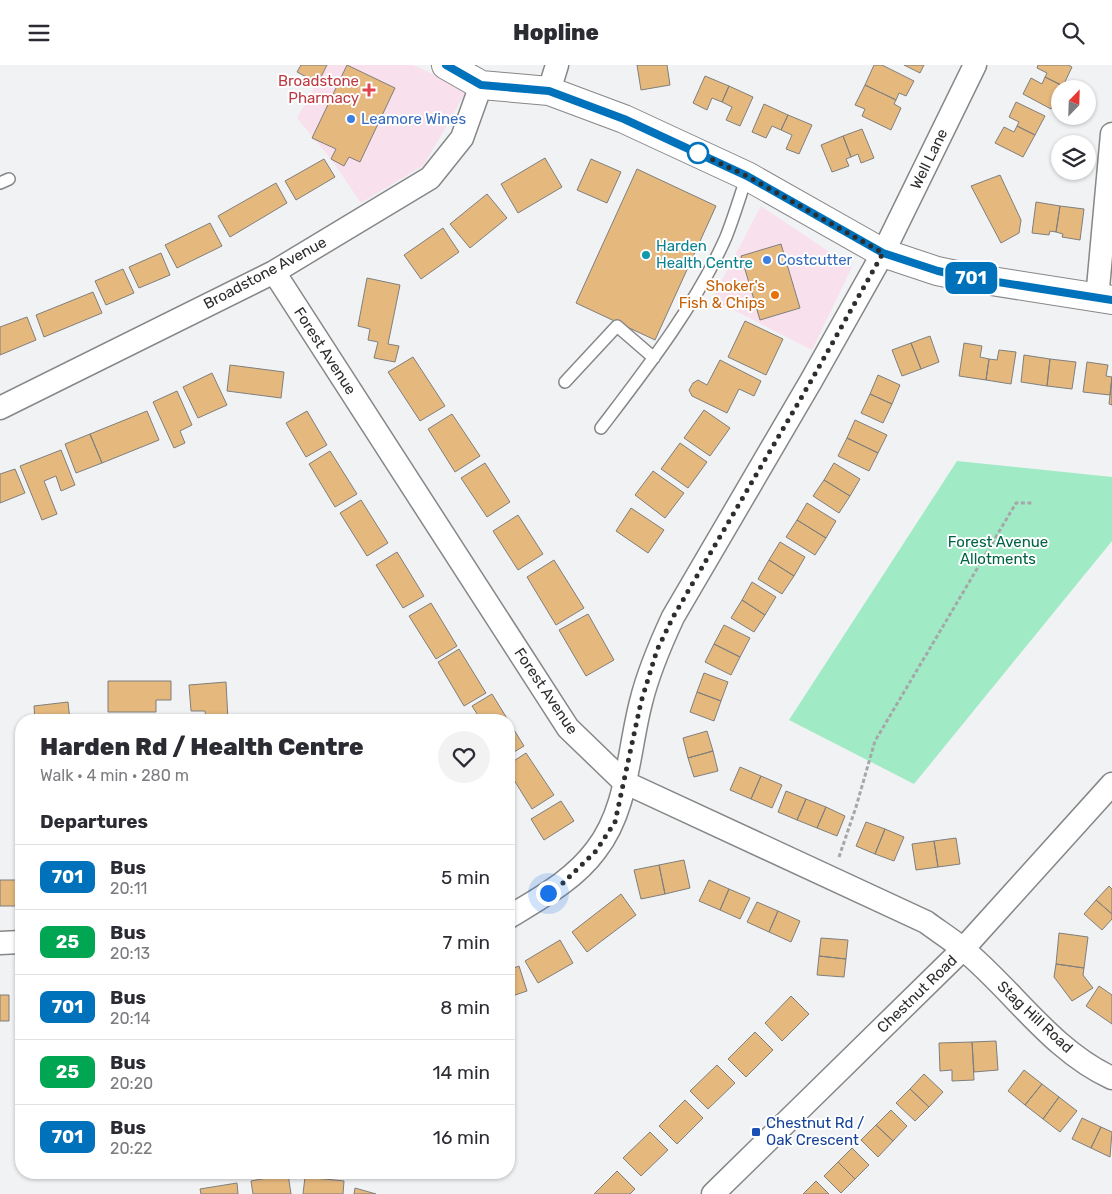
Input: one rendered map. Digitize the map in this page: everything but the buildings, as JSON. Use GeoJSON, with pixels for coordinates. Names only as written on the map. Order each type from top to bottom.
{"type":"FeatureCollection","features":[{"type":"Feature","properties":{"kind":"street"},"geometry":{"type":"LineString","coordinates":[[446,65],[481,85],[549,91],[624,119],[747,176],[883,253],[938,271],[966,277],[1104,299],[1112,134]]}},
{"type":"Feature","properties":{"kind":"street"},"geometry":{"type":"LineString","coordinates":[[549,91],[557,65]]}},
{"type":"Feature","properties":{"kind":"street","name":"Well Lane"},"geometry":{"type":"LineString","coordinates":[[515,913],[561,885],[596,851],[615,822],[641,702],[657,650],[673,617],[811,381],[883,253],[975,65]]}},
{"type":"Feature","properties":{"kind":"street","name":"Broadstone Avenue"},"geometry":{"type":"LineString","coordinates":[[0,408],[274,272],[430,178],[462,138],[481,85]]}},
{"type":"Feature","properties":{"kind":"street","name":"Forest Avenue"},"geometry":{"type":"LineString","coordinates":[[274,272],[568,728],[624,782],[926,922],[963,949]]}},
{"type":"Feature","properties":{"kind":"street","name":"Chestnut Road"},"geometry":{"type":"LineString","coordinates":[[713,1194],[963,949],[1112,784]]}},
{"type":"Feature","properties":{"kind":"street"},"geometry":{"type":"LineString","coordinates":[[0,943],[15,942]]}},
{"type":"Feature","properties":{"kind":"street","name":"Stag Hill Road"},"geometry":{"type":"LineString","coordinates":[[963,949],[1050,1034],[1095,1071],[1112,1078]]}},
{"type":"Feature","properties":{"kind":"lane"},"geometry":{"type":"LineString","coordinates":[[601,428],[654,358],[686,309],[725,237],[747,176]]}},
{"type":"Feature","properties":{"kind":"lane"},"geometry":{"type":"LineString","coordinates":[[564,382],[617,326],[654,358]]}},
{"type":"Feature","properties":{"kind":"path"},"geometry":{"type":"LineString","coordinates":[[831,879],[856,807],[874,741],[1016,503],[1033,503]]}},
{"type":"Feature","properties":{"kind":"shaded area"},"geometry":{"type":"Polygon","coordinates":[[[327,65],[413,65],[467,90],[424,165],[361,203],[331,159],[297,118],[327,65]]]}},
{"type":"Feature","properties":{"kind":"shaded area"},"geometry":{"type":"Polygon","coordinates":[[[761,206],[852,267],[812,350],[712,299],[761,206]]]}},
{"type":"Feature","properties":{"kind":"green space","name":"Forest Avenue Allotments"},"geometry":{"type":"Polygon","coordinates":[[[957,461],[1112,477],[1112,541],[914,784],[789,720],[957,461]]]}},
{"type":"Feature","properties":{"kind":"bus line","name":"701"},"geometry":{"type":"LineString","coordinates":[[446,65],[481,85],[549,91],[624,119],[747,176],[883,253],[938,271],[966,277],[1112,300]]}},
{"type":"Feature","properties":{"kind":"place","name":"Broadstone Pharmacy"},"geometry":{"type":"Point","coordinates":[369,90]}},
{"type":"Feature","properties":{"kind":"place","name":"Leamore Wines"},"geometry":{"type":"Point","coordinates":[351,119]}},
{"type":"Feature","properties":{"kind":"place","name":"Harden Health Centre"},"geometry":{"type":"Point","coordinates":[646,255]}},
{"type":"Feature","properties":{"kind":"place","name":"Costcutter"},"geometry":{"type":"Point","coordinates":[767,260]}},
{"type":"Feature","properties":{"kind":"place","name":"Shoker's Fish & Chips"},"geometry":{"type":"Point","coordinates":[775,295]}},
{"type":"Feature","properties":{"kind":"place","name":"Chestnut Rd / Oak Crescent"},"geometry":{"type":"Point","coordinates":[756,1132]}},
{"type":"Feature","properties":{"kind":"route"},"geometry":{"type":"LineString","coordinates":[[548,893],[561,885],[596,851],[615,822],[641,702],[657,650],[673,617],[811,381],[883,253],[747,176],[694,151],[698,153]]}}]}
